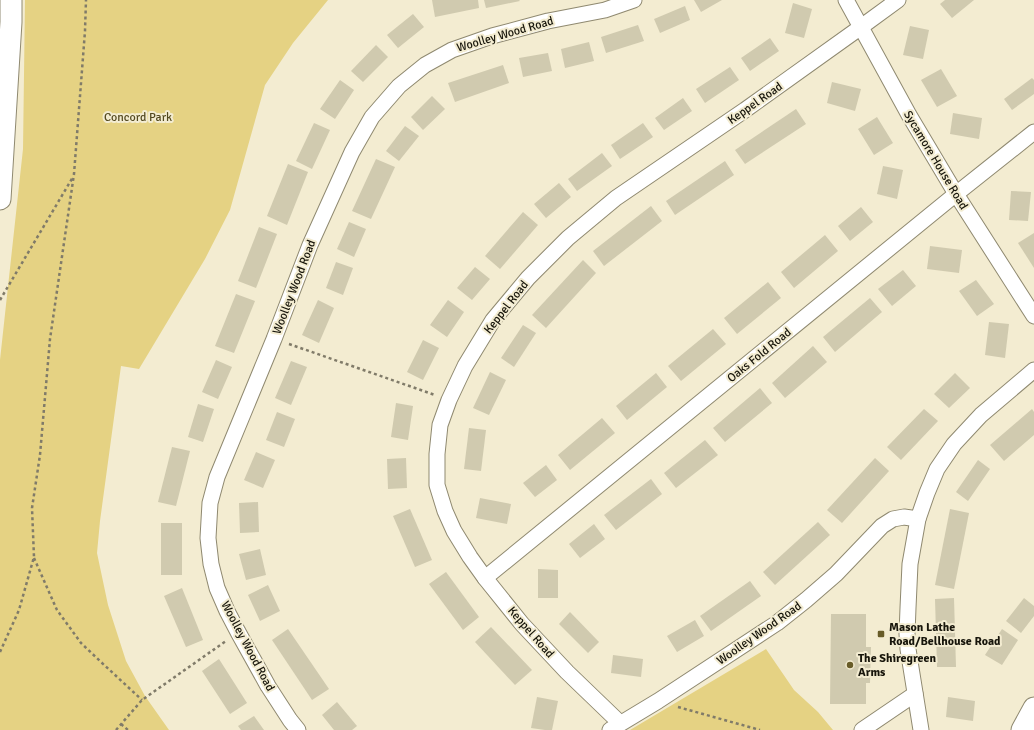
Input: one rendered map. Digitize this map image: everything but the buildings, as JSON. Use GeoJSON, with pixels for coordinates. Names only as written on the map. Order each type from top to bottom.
{"type":"FeatureCollection","features":[{"type":"Feature","properties":{"kind":"main road"},"geometry":{"type":"LineString","coordinates":[[0,199],[11,22],[11,0]]}},
{"type":"Feature","properties":{"kind":"main road"},"geometry":{"type":"LineString","coordinates":[[1022,730],[1034,708]]}},
{"type":"Feature","properties":{"kind":"street","name":"Woolley Wood Road"},"geometry":{"type":"LineString","coordinates":[[298,730],[268,686],[238,632],[222,599],[211,564],[208,538],[210,503],[217,477],[274,339],[310,245],[352,152],[372,117],[399,86],[425,65],[452,50],[492,36],[548,21],[605,10],[634,0]]}},
{"type":"Feature","properties":{"kind":"street","name":"Sycamore House Road"},"geometry":{"type":"LineString","coordinates":[[846,0],[909,115],[956,194],[1034,316]]}},
{"type":"Feature","properties":{"kind":"street","name":"Keppel Road"},"geometry":{"type":"LineString","coordinates":[[615,727],[522,624],[485,578],[454,531],[445,511],[437,485],[437,454],[440,425],[449,400],[465,366],[493,320],[528,278],[568,238],[616,198],[745,110],[898,0]]}},
{"type":"Feature","properties":{"kind":"street","name":"Oaks Fold Road"},"geometry":{"type":"LineString","coordinates":[[485,578],[1034,132]]}},
{"type":"Feature","properties":{"kind":"street"},"geometry":{"type":"LineString","coordinates":[[921,730],[907,634],[910,564],[918,519],[937,469],[954,444],[981,415],[1034,370]]}},
{"type":"Feature","properties":{"kind":"street","name":"Woolley Wood Road"},"geometry":{"type":"LineString","coordinates":[[615,727],[658,701],[777,623],[836,574],[882,526],[892,519],[904,517],[918,519]]}},
{"type":"Feature","properties":{"kind":"street"},"geometry":{"type":"LineString","coordinates":[[862,730],[915,694]]}},
{"type":"Feature","properties":{"kind":"path"},"geometry":{"type":"LineString","coordinates":[[0,652],[19,610],[34,557],[32,508],[40,455],[50,339],[74,174],[86,0]]}},
{"type":"Feature","properties":{"kind":"path"},"geometry":{"type":"LineString","coordinates":[[0,300],[74,174]]}},
{"type":"Feature","properties":{"kind":"path"},"geometry":{"type":"LineString","coordinates":[[274,339],[449,400]]}},
{"type":"Feature","properties":{"kind":"path"},"geometry":{"type":"LineString","coordinates":[[34,557],[57,610],[81,643],[142,700]]}},
{"type":"Feature","properties":{"kind":"path"},"geometry":{"type":"LineString","coordinates":[[116,730],[142,700],[238,632]]}},
{"type":"Feature","properties":{"kind":"path"},"geometry":{"type":"LineString","coordinates":[[658,701],[760,730]]}},
{"type":"Feature","properties":{"kind":"path"},"geometry":{"type":"LineString","coordinates":[[121,724],[128,730]]}},
{"type":"Feature","properties":{"kind":"green space","name":"Concord Park"},"geometry":{"type":"Polygon","coordinates":[[[25,0],[328,0],[293,43],[265,85],[230,210],[205,259],[139,369],[121,366],[97,553],[108,605],[126,661],[145,696],[169,730],[0,730],[0,360],[23,149],[25,0]]]}},
{"type":"Feature","properties":{"kind":"green space"},"geometry":{"type":"Polygon","coordinates":[[[766,649],[794,690],[818,712],[833,730],[630,730],[766,649]]]}},
{"type":"Feature","properties":{"kind":"place","name":"Mason Lathe Road/Bellhouse Road"},"geometry":{"type":"Point","coordinates":[881,634]}},
{"type":"Feature","properties":{"kind":"place","name":"The Shiregreen Arms"},"geometry":{"type":"Point","coordinates":[850,665]}}]}
